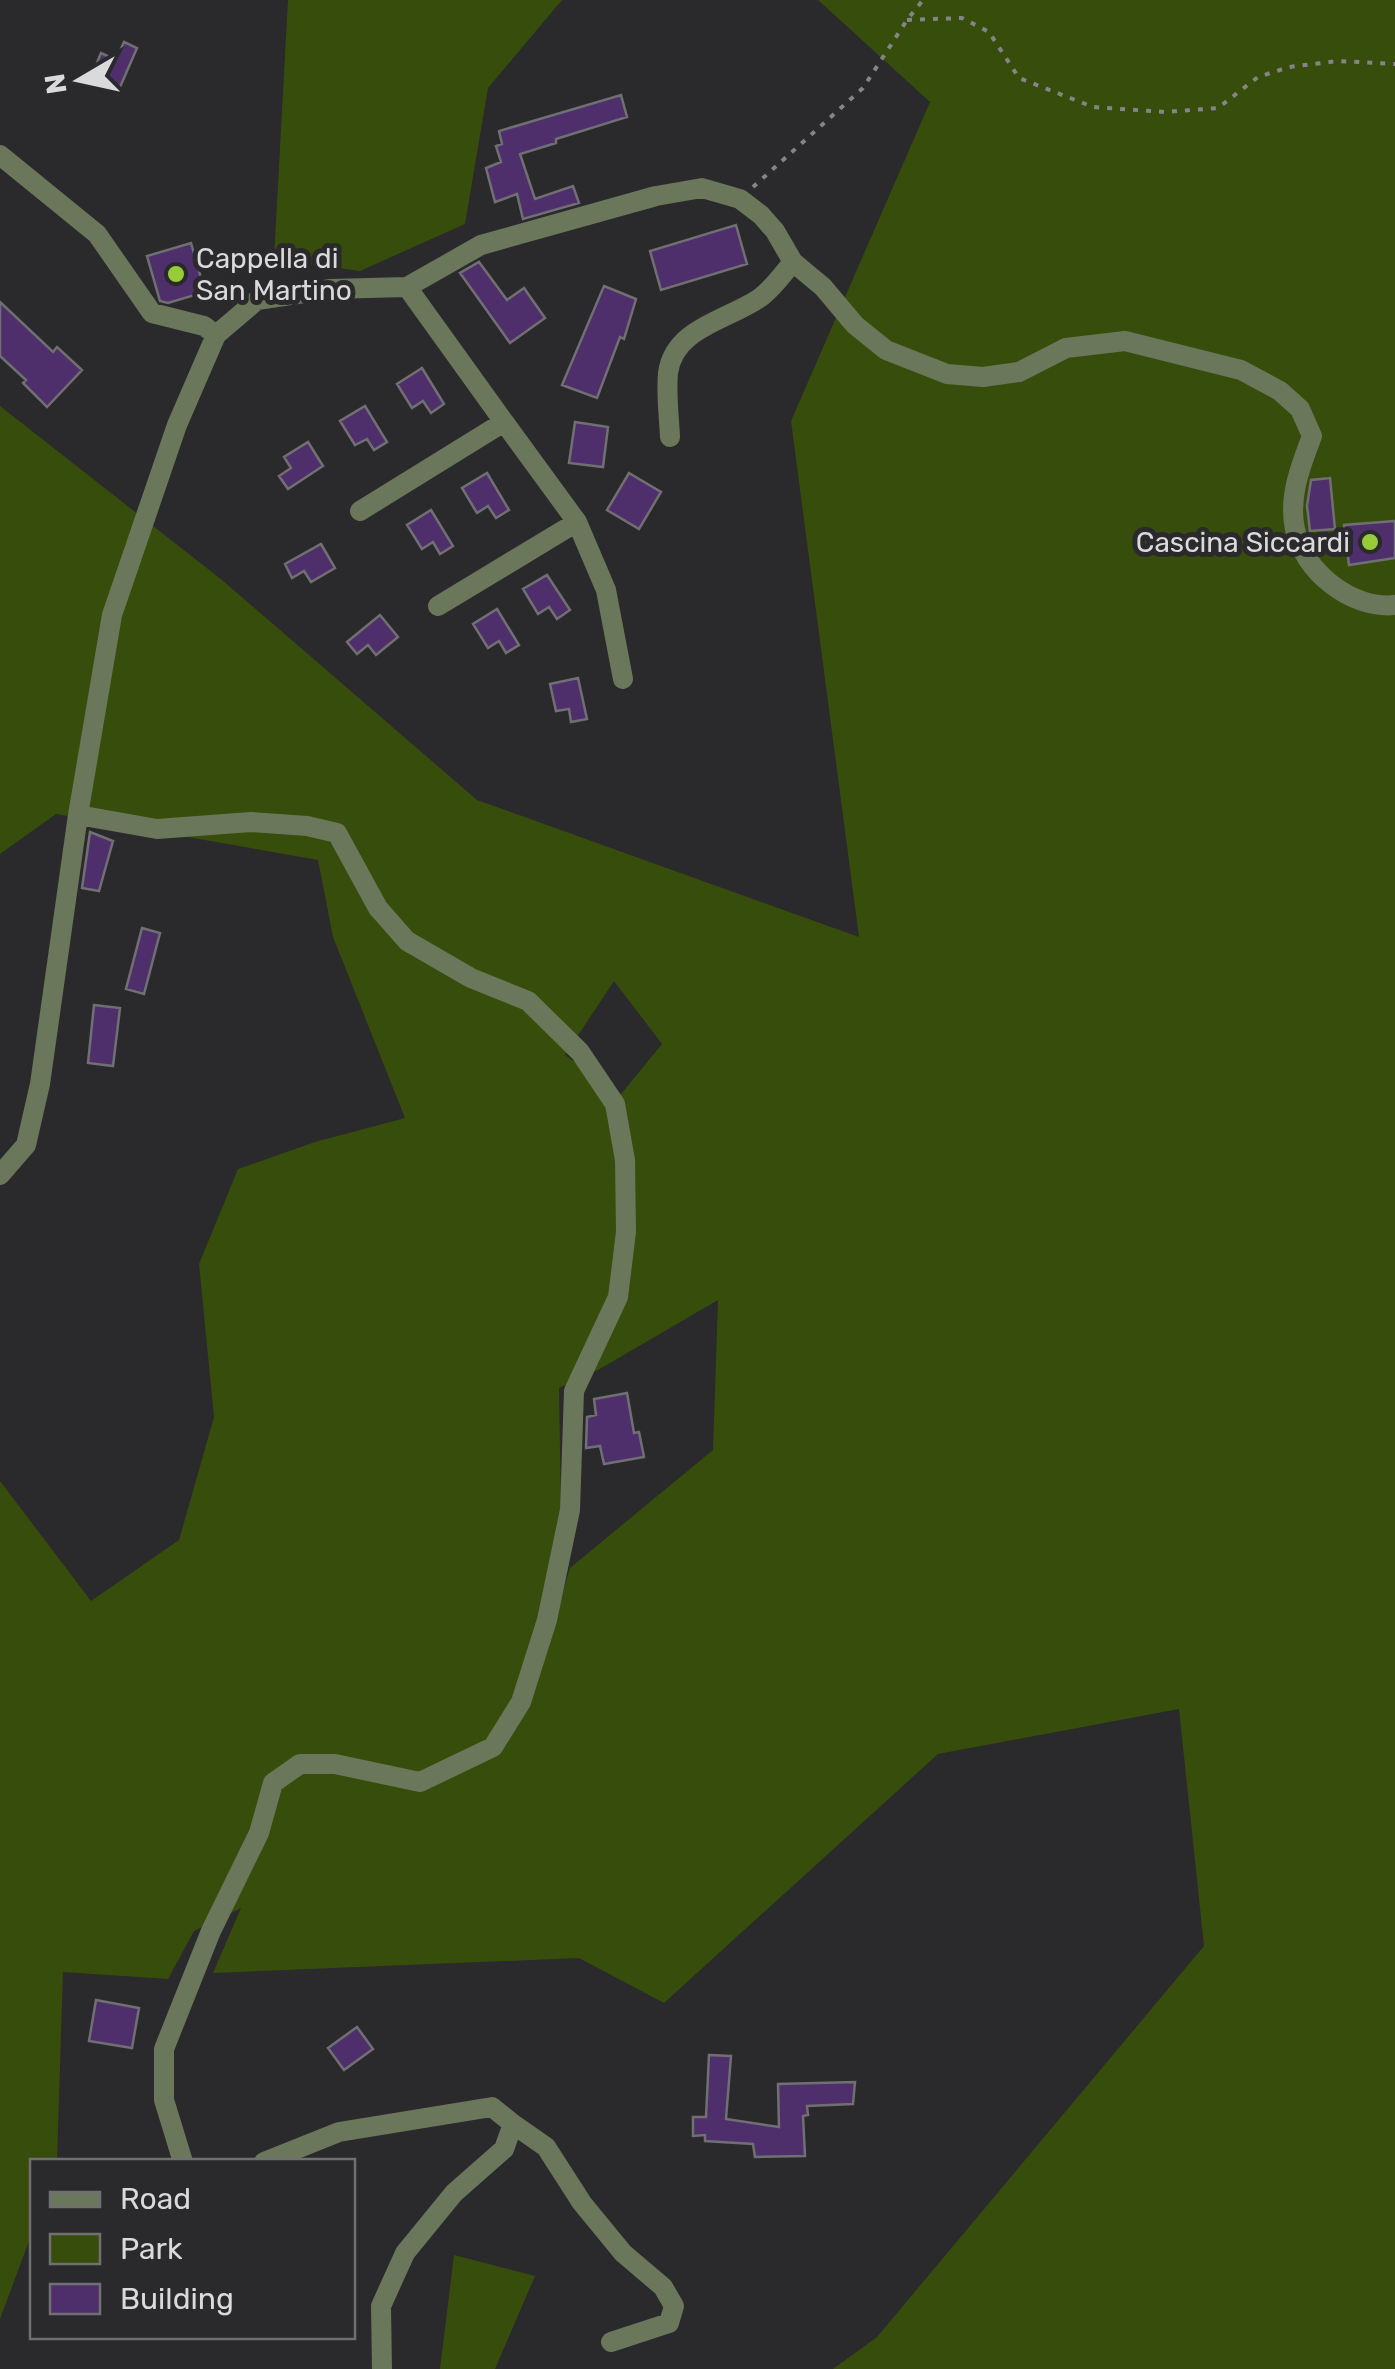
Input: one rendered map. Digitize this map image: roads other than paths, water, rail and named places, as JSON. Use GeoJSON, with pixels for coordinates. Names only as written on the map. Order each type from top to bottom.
{"type":"FeatureCollection","features":[{"type":"Feature","properties":{"kind":"street"},"geometry":{"type":"LineString","coordinates":[[0,155],[97,234],[152,312],[204,326],[216,336]]}},
{"type":"Feature","properties":{"kind":"street"},"geometry":{"type":"LineString","coordinates":[[0,1175],[26,1145],[40,1084],[78,814],[112,615],[177,424],[216,336],[257,300],[331,290],[407,287],[481,244],[656,196],[702,188],[740,199],[775,231],[793,262],[855,325],[886,350],[947,374],[1019,372],[1066,348],[1125,342],[1241,370],[1280,391],[1300,409],[1312,436],[1295,482],[1295,530],[1310,560],[1330,584],[1362,602],[1395,605]]}},
{"type":"Feature","properties":{"kind":"street"},"geometry":{"type":"LineString","coordinates":[[670,437],[668,370],[678,345],[765,294],[793,262]]}},
{"type":"Feature","properties":{"kind":"street"},"geometry":{"type":"LineString","coordinates":[[407,287],[577,522],[606,590],[623,679]]}},
{"type":"Feature","properties":{"kind":"street"},"geometry":{"type":"LineString","coordinates":[[360,510],[504,422]]}},
{"type":"Feature","properties":{"kind":"street"},"geometry":{"type":"LineString","coordinates":[[438,606],[577,522]]}},
{"type":"Feature","properties":{"kind":"street"},"geometry":{"type":"LineString","coordinates":[[78,814],[157,829],[251,822],[307,826],[337,834],[378,908],[407,941],[471,978],[528,1002],[580,1052],[615,1104],[624,1160],[626,1232],[618,1297],[574,1390],[570,1510],[547,1620],[521,1702],[494,1747],[420,1782],[335,1764],[300,1764],[273,1783],[259,1833],[211,1930],[164,2049],[164,2100],[182,2159]]}},
{"type":"Feature","properties":{"kind":"street"},"geometry":{"type":"LineString","coordinates":[[272,2159],[339,2132],[492,2107],[546,2148],[623,2254],[663,2287],[674,2306],[670,2324],[611,2342]]}},
{"type":"Feature","properties":{"kind":"street"},"geometry":{"type":"LineString","coordinates":[[382,2369],[381,2306],[405,2253],[454,2192],[504,2149],[513,2124]]}},
{"type":"Feature","properties":{"kind":"place","name":"Cappella di San Martino"},"geometry":{"type":"Point","coordinates":[176,274]}},
{"type":"Feature","properties":{"kind":"place","name":"Cascina Siccardi"},"geometry":{"type":"Point","coordinates":[1370,542]}}]}
